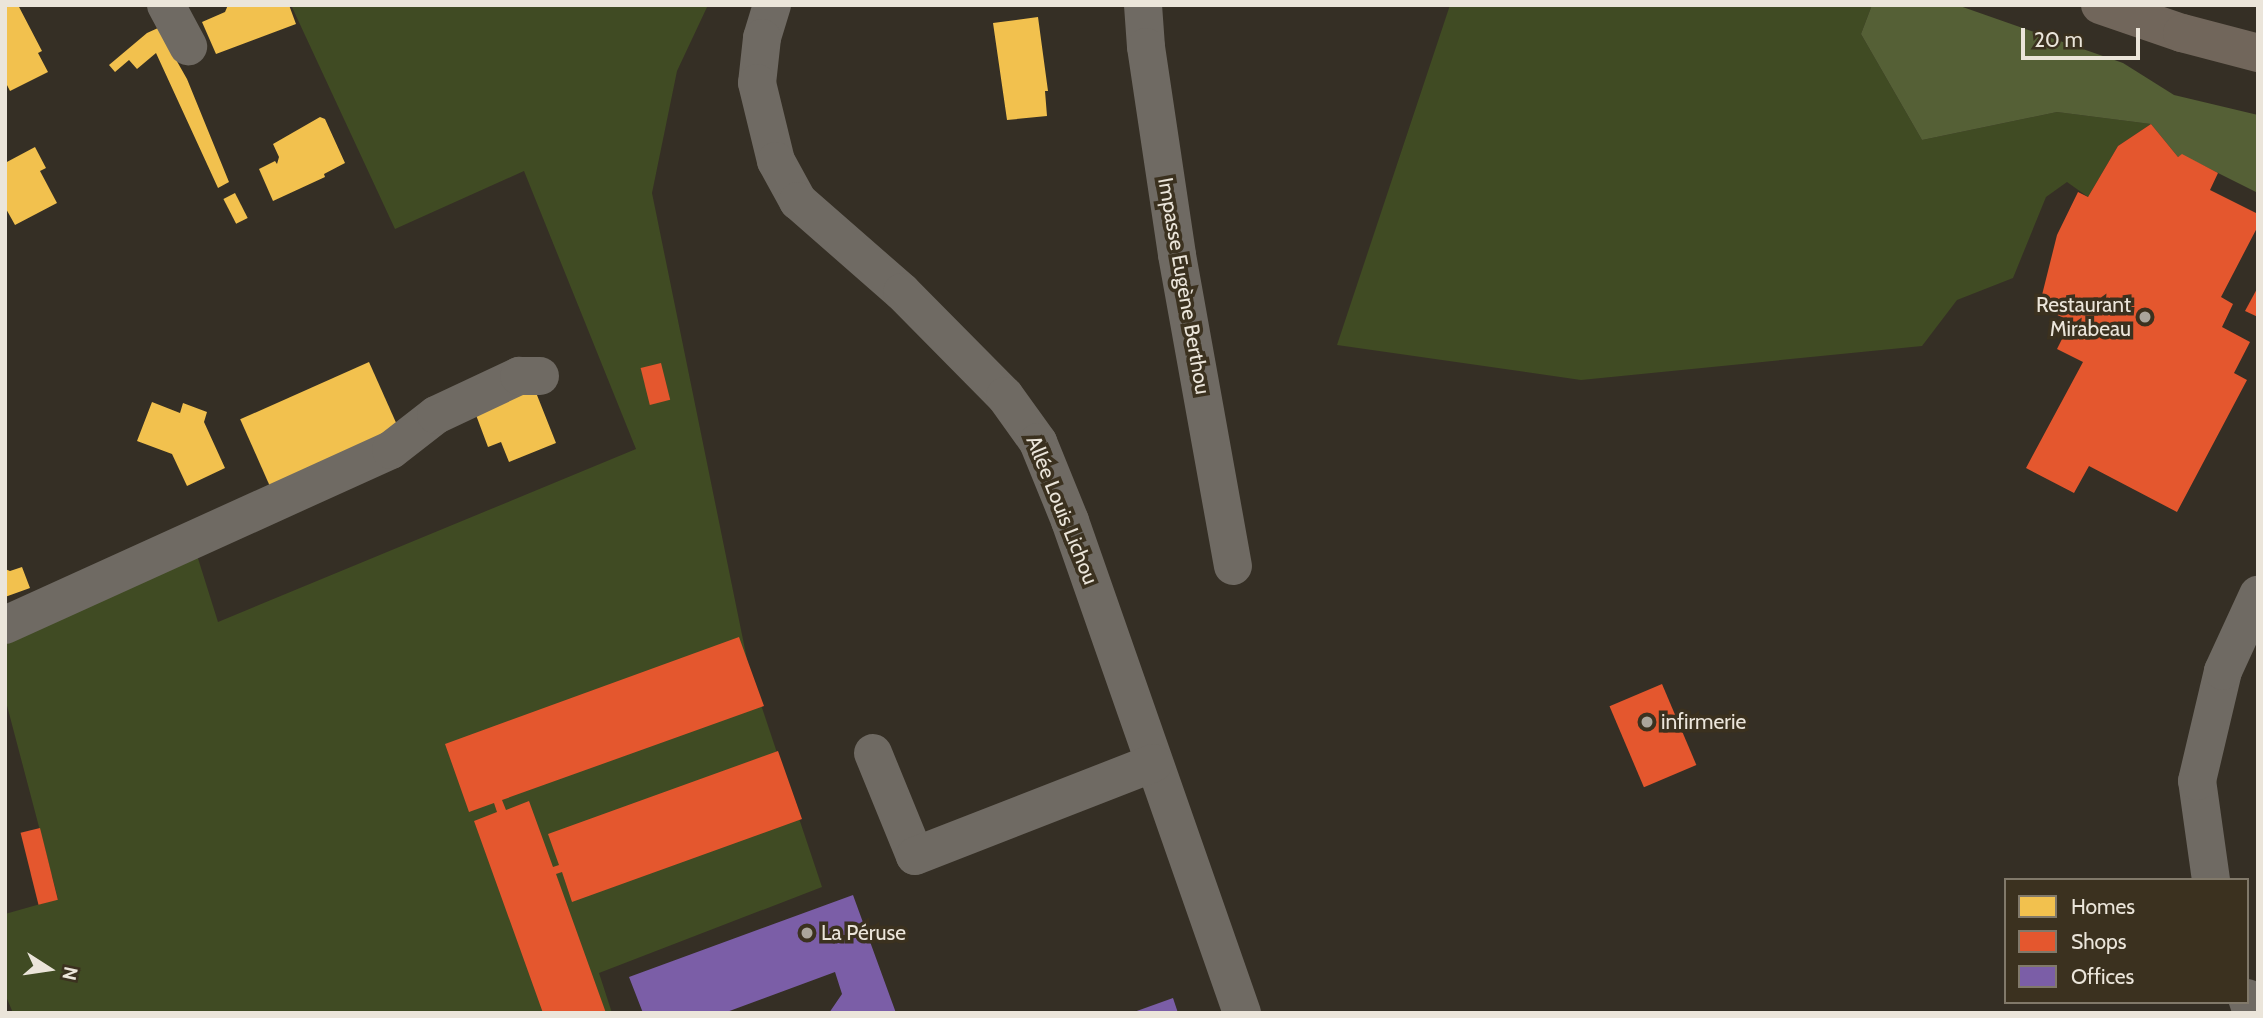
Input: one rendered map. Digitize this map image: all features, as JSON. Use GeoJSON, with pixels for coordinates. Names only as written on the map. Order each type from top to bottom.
{"type":"FeatureCollection","features":[{"type":"Feature","properties":{"kind":"main road"},"geometry":{"type":"LineString","coordinates":[[2100,5],[2182,33],[2258,53]]}},
{"type":"Feature","properties":{"kind":"street"},"geometry":{"type":"LineString","coordinates":[[166,5],[188,46]]}},
{"type":"Feature","properties":{"kind":"street","name":"Allée Louis Lichou"},"geometry":{"type":"LineString","coordinates":[[772,5],[762,38],[757,83],[776,161],[797,201],[902,292],[1005,396],[1038,442],[1074,533],[1242,1013]]}},
{"type":"Feature","properties":{"kind":"street","name":"Impasse Eugène Berthou"},"geometry":{"type":"LineString","coordinates":[[1143,5],[1146,47],[1177,255],[1233,566]]}},
{"type":"Feature","properties":{"kind":"street"},"geometry":{"type":"LineString","coordinates":[[5,625],[391,450],[436,415],[519,376],[540,376]]}},
{"type":"Feature","properties":{"kind":"street"},"geometry":{"type":"LineString","coordinates":[[2211,878],[2197,782],[2223,671],[2258,595]]}},
{"type":"Feature","properties":{"kind":"street"},"geometry":{"type":"LineString","coordinates":[[873,753],[915,856],[1154,763]]}},
{"type":"Feature","properties":{"kind":"green space"},"geometry":{"type":"Polygon","coordinates":[[[291,5],[708,5],[677,71],[652,193],[749,669],[822,887],[599,973],[612,1013],[13,1013],[5,994],[5,914],[58,899],[5,698],[5,637],[196,552],[218,622],[636,449],[524,171],[395,229],[291,5]]]}},
{"type":"Feature","properties":{"kind":"green space"},"geometry":{"type":"Polygon","coordinates":[[[1450,5],[1872,5],[1861,34],[1922,140],[2057,112],[2151,124],[2118,146],[2088,197],[2067,182],[2046,197],[2013,278],[1957,300],[1922,346],[1581,380],[1337,345],[1450,5]]]}},
{"type":"Feature","properties":{"kind":"green space"},"geometry":{"type":"Polygon","coordinates":[[[1872,5],[1957,5],[2123,63],[2174,95],[2258,115],[2258,193],[2182,155],[2178,157],[2151,124],[2057,112],[1922,140],[1861,34],[1872,5]]]}},
{"type":"Feature","properties":{"kind":"building: Homes"},"geometry":{"type":"Polygon","coordinates":[[[5,5],[18,5],[42,51],[38,53],[48,72],[10,91],[5,81],[5,5]]]}},
{"type":"Feature","properties":{"kind":"building: Homes"},"geometry":{"type":"Polygon","coordinates":[[[228,5],[289,5],[296,24],[216,54],[202,22],[225,12],[228,5]]]}},
{"type":"Feature","properties":{"kind":"building: Homes"},"geometry":{"type":"Polygon","coordinates":[[[1038,17],[1048,91],[1045,91],[1047,116],[1007,120],[993,23],[1038,17]]]}},
{"type":"Feature","properties":{"kind":"building: Homes"},"geometry":{"type":"Polygon","coordinates":[[[158,28],[187,79],[229,182],[218,188],[156,53],[137,69],[129,60],[115,72],[109,65],[147,33],[158,28]]]}},
{"type":"Feature","properties":{"kind":"building: Homes"},"geometry":{"type":"Polygon","coordinates":[[[320,117],[325,119],[345,163],[324,174],[325,177],[273,201],[259,169],[275,161],[277,164],[279,157],[273,144],[320,117]]]}},
{"type":"Feature","properties":{"kind":"building: Homes"},"geometry":{"type":"Polygon","coordinates":[[[35,147],[46,168],[40,171],[57,203],[15,225],[5,207],[5,163],[35,147]]]}},
{"type":"Feature","properties":{"kind":"building: Homes"},"geometry":{"type":"Polygon","coordinates":[[[235,193],[248,218],[236,224],[223,199],[235,193]]]}},
{"type":"Feature","properties":{"kind":"building: Homes"},"geometry":{"type":"Polygon","coordinates":[[[369,362],[398,428],[269,485],[240,419],[369,362]]]}},
{"type":"Feature","properties":{"kind":"building: Homes"},"geometry":{"type":"Polygon","coordinates":[[[533,385],[556,443],[509,462],[501,442],[488,447],[476,415],[533,385]]]}},
{"type":"Feature","properties":{"kind":"building: Homes"},"geometry":{"type":"Polygon","coordinates":[[[152,402],[180,413],[183,403],[207,412],[204,422],[225,468],[187,486],[172,454],[137,441],[152,402]]]}},
{"type":"Feature","properties":{"kind":"building: Homes"},"geometry":{"type":"Polygon","coordinates":[[[22,567],[30,588],[5,597],[5,569],[10,571],[22,567]]]}},
{"type":"Feature","properties":{"kind":"building: Shops","name":"Restaurant Mirabeau"},"geometry":{"type":"Polygon","coordinates":[[[2151,124],[2178,157],[2182,154],[2218,173],[2210,190],[2258,214],[2258,226],[2221,297],[2233,304],[2222,327],[2250,342],[2234,373],[2247,380],[2177,512],[2089,466],[2074,493],[2026,468],[2083,362],[2057,349],[2071,321],[2039,307],[2057,235],[2078,192],[2088,197],[2118,146],[2151,124]]]}},
{"type":"Feature","properties":{"kind":"building: Shops"},"geometry":{"type":"Polygon","coordinates":[[[2258,287],[2258,317],[2245,311],[2258,287]]]}},
{"type":"Feature","properties":{"kind":"building: Shops"},"geometry":{"type":"Polygon","coordinates":[[[661,363],[670,400],[650,405],[641,368],[661,363]]]}},
{"type":"Feature","properties":{"kind":"building: Shops"},"geometry":{"type":"Polygon","coordinates":[[[739,637],[764,706],[502,800],[506,810],[529,801],[553,867],[559,865],[548,834],[778,751],[802,819],[572,902],[562,872],[556,874],[606,1013],[543,1013],[474,821],[497,812],[494,803],[469,812],[445,744],[739,637]]]}},
{"type":"Feature","properties":{"kind":"building: Shops","name":"infirmerie"},"geometry":{"type":"Polygon","coordinates":[[[1662,684],[1696,765],[1644,787],[1610,706],[1662,684]]]}},
{"type":"Feature","properties":{"kind":"building: Shops"},"geometry":{"type":"Polygon","coordinates":[[[40,828],[58,900],[38,905],[21,833],[40,828]]]}},
{"type":"Feature","properties":{"kind":"building: Offices","name":"La Péruse"},"geometry":{"type":"Polygon","coordinates":[[[853,895],[896,1013],[829,1013],[842,994],[835,972],[724,1013],[643,1013],[629,977],[853,895]]]}},
{"type":"Feature","properties":{"kind":"building: Offices"},"geometry":{"type":"Polygon","coordinates":[[[1173,998],[1178,1013],[1134,1013],[1134,1012],[1173,998]]]}},
{"type":"Feature","properties":{"kind":"place","name":"Restaurant Mirabeau"},"geometry":{"type":"Point","coordinates":[2145,317]}},
{"type":"Feature","properties":{"kind":"place","name":"infirmerie"},"geometry":{"type":"Point","coordinates":[1647,722]}},
{"type":"Feature","properties":{"kind":"place","name":"La Péruse"},"geometry":{"type":"Point","coordinates":[807,933]}}]}
